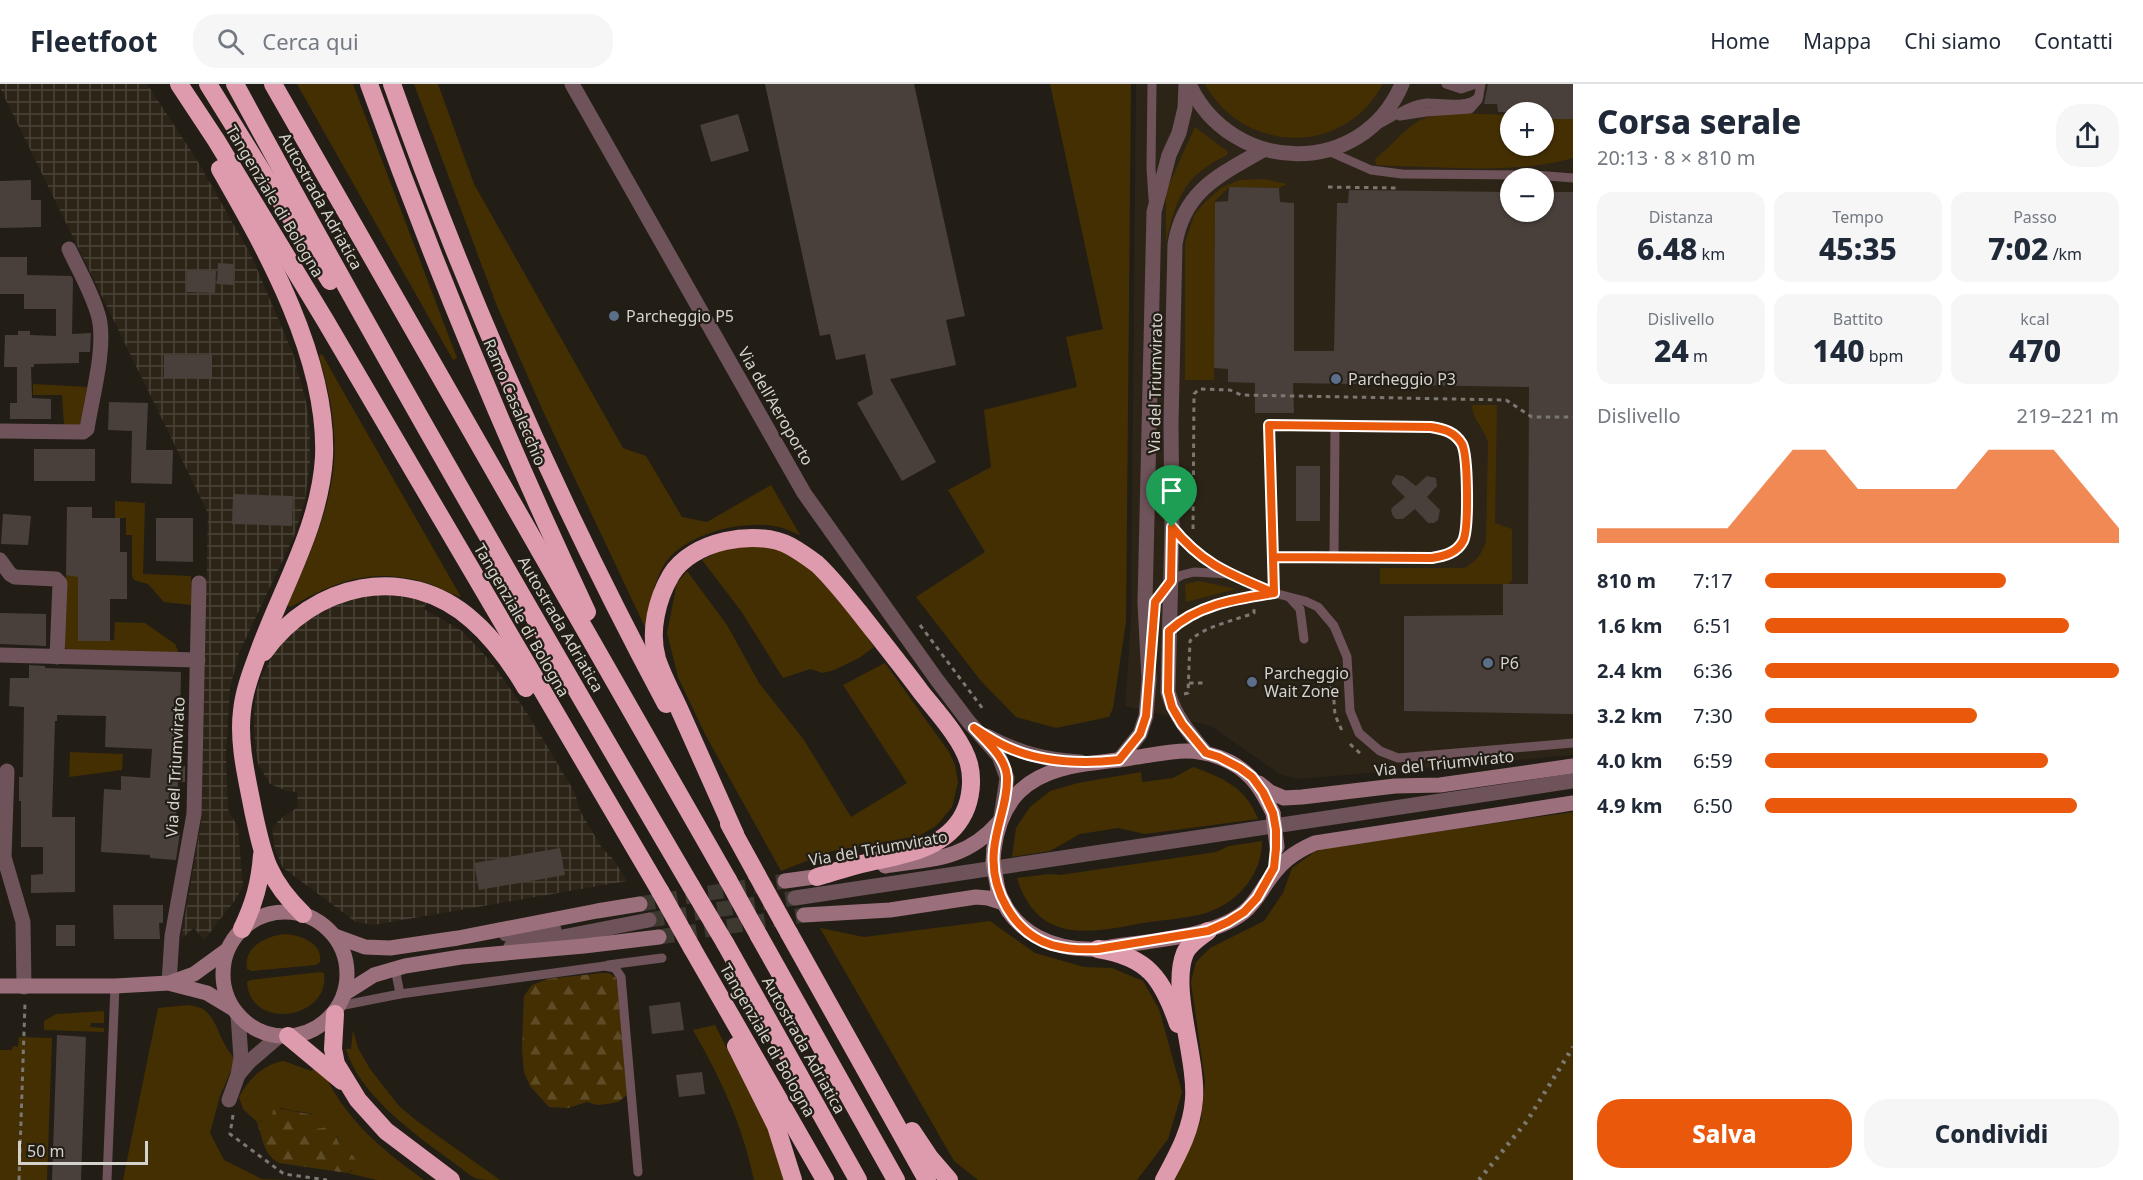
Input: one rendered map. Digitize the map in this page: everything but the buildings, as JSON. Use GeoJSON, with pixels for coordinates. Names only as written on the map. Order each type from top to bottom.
{"type":"FeatureCollection","features":[{"type":"Feature","properties":{"kind":"highway"},"geometry":{"type":"LineString","coordinates":[[171,84],[268,257],[300,334],[321,405],[324,458],[317,505],[292,572],[269,621],[249,677],[242,713],[247,779],[262,854],[279,888],[303,914]]}},
{"type":"Feature","properties":{"kind":"highway","name":"Tangenziale di Bologna"},"geometry":{"type":"LineString","coordinates":[[178,84],[216,140],[325,320],[616,820],[660,891],[825,1180]]}},
{"type":"Feature","properties":{"kind":"highway"},"geometry":{"type":"LineString","coordinates":[[207,84],[307,245],[407,394]]}},
{"type":"Feature","properties":{"kind":"highway","name":"Autostrada Adriatica"},"geometry":{"type":"LineString","coordinates":[[235,84],[306,216],[407,394],[550,645],[725,943],[858,1180]]}},
{"type":"Feature","properties":{"kind":"highway","name":"Autostrada Adriatica"},"geometry":{"type":"LineString","coordinates":[[273,84],[728,880],[896,1180]]}},
{"type":"Feature","properties":{"kind":"highway","name":"Ramo Casalecchio"},"geometry":{"type":"LineString","coordinates":[[369,84],[481,375],[641,728]]}},
{"type":"Feature","properties":{"kind":"highway"},"geometry":{"type":"LineString","coordinates":[[392,84],[485,328],[539,450],[610,599],[757,875],[927,1180]]}},
{"type":"Feature","properties":{"kind":"highway"},"geometry":{"type":"LineString","coordinates":[[735,834],[657,658],[654,622],[663,588],[677,565],[695,552],[716,543],[740,538],[764,538],[789,545],[817,564],[936,711],[963,749],[969,763],[971,777],[968,803],[955,827],[945,836],[912,852],[847,867],[817,877]]}},
{"type":"Feature","properties":{"kind":"highway"},"geometry":{"type":"LineString","coordinates":[[249,677],[260,657],[282,630],[309,608],[323,600],[338,593],[368,587],[406,588],[423,592],[456,608],[492,640],[616,820]]}},
{"type":"Feature","properties":{"kind":"highway"},"geometry":{"type":"LineString","coordinates":[[242,929],[252,909],[258,889],[262,854]]}},
{"type":"Feature","properties":{"kind":"highway"},"geometry":{"type":"LineString","coordinates":[[1164,1180],[1187,1136],[1191,1120],[1194,1077],[1180,979],[1185,952],[1208,931]]}},
{"type":"Feature","properties":{"kind":"highway"},"geometry":{"type":"LineString","coordinates":[[1098,949],[1133,958],[1145,966],[1157,980],[1170,1002],[1192,1064]]}},
{"type":"Feature","properties":{"kind":"highway"},"geometry":{"type":"LineString","coordinates":[[702,964],[741,1058],[776,1126],[793,1180]]}},
{"type":"Feature","properties":{"kind":"highway"},"geometry":{"type":"LineString","coordinates":[[816,981],[901,1115],[930,1158],[949,1180]]}},
{"type":"Feature","properties":{"kind":"highway"},"geometry":{"type":"LineString","coordinates":[[339,1005],[333,1048],[336,1064],[348,1086],[365,1110],[386,1131],[451,1180]]}},
{"type":"Feature","properties":{"kind":"highway"},"geometry":{"type":"LineString","coordinates":[[283,1036],[348,1086]]}},
{"type":"Feature","properties":{"kind":"highway"},"geometry":{"type":"LineString","coordinates":[[1153,1180],[1174,1162]]}},
{"type":"Feature","properties":{"kind":"main road","name":"Via del Triumvirato"},"geometry":{"type":"LineString","coordinates":[[1573,766],[1440,785],[1395,786],[1284,798],[1270,792],[1231,762],[1206,753],[1186,751],[1073,766],[1045,775],[1020,791],[1001,820],[993,862],[1001,896],[1016,920],[1031,933],[1051,944],[1082,950],[1098,949],[1208,931],[1228,922],[1244,912],[1294,852],[1315,843],[1573,803]]}},
{"type":"Feature","properties":{"kind":"main road","name":"Via del Triumvirato"},"geometry":{"type":"LineString","coordinates":[[1252,777],[1263,792],[1273,813],[1276,848],[1274,868],[1268,881]]}},
{"type":"Feature","properties":{"kind":"main road","name":"Via del Triumvirato"},"geometry":{"type":"LineString","coordinates":[[786,881],[947,856],[967,849],[986,836],[1001,820]]}},
{"type":"Feature","properties":{"kind":"main road"},"geometry":{"type":"LineString","coordinates":[[804,915],[891,910],[968,898],[1001,896]]}},
{"type":"Feature","properties":{"kind":"main road"},"geometry":{"type":"LineString","coordinates":[[169,983],[194,974],[227,950],[242,929],[263,916],[284,912],[303,914],[318,922],[335,936],[357,945],[380,949],[458,938],[597,910],[640,904]]}},
{"type":"Feature","properties":{"kind":"main road"},"geometry":{"type":"LineString","coordinates":[[0,986],[115,986],[169,983],[196,988],[236,1012],[256,1028],[283,1036],[309,1032],[328,1021],[339,1005],[348,980],[346,962],[335,936]]}},
{"type":"Feature","properties":{"kind":"main road"},"geometry":{"type":"LineString","coordinates":[[339,1005],[374,975],[395,968],[461,957],[659,937]]}},
{"type":"Feature","properties":{"kind":"main road"},"geometry":{"type":"LineString","coordinates":[[227,950],[223,980],[225,992],[236,1012]]}},
{"type":"Feature","properties":{"kind":"street","name":"Via dell'Aeroporto"},"geometry":{"type":"LineString","coordinates":[[573,84],[804,493],[923,660],[974,728],[999,756],[1007,778],[1001,820]]}},
{"type":"Feature","properties":{"kind":"street","name":"Via del Triumvirato"},"geometry":{"type":"LineString","coordinates":[[1119,760],[1140,734],[1146,716],[1149,679],[1145,603],[1154,212],[1169,155],[1179,134],[1185,108],[1187,84]]}},
{"type":"Feature","properties":{"kind":"street"},"geometry":{"type":"LineString","coordinates":[[1187,84],[1201,106],[1222,129],[1263,150],[1299,154],[1341,145],[1366,130],[1385,112],[1402,84]]}},
{"type":"Feature","properties":{"kind":"street","name":"Via del Triumvirato"},"geometry":{"type":"LineString","coordinates":[[1206,753],[1182,724],[1172,707],[1168,692],[1174,258],[1178,228],[1185,212],[1202,188],[1263,150]]}},
{"type":"Feature","properties":{"kind":"street"},"geometry":{"type":"LineString","coordinates":[[0,431],[82,432],[87,429],[100,346],[100,327],[95,306],[69,249]]}},
{"type":"Feature","properties":{"kind":"street"},"geometry":{"type":"LineString","coordinates":[[0,560],[15,577],[56,579],[60,583],[57,657]]}},
{"type":"Feature","properties":{"kind":"street","name":"Via del Triumvirato"},"geometry":{"type":"LineString","coordinates":[[169,983],[172,936],[194,814],[199,583]]}},
{"type":"Feature","properties":{"kind":"street"},"geometry":{"type":"LineString","coordinates":[[0,655],[198,660]]}},
{"type":"Feature","properties":{"kind":"street","name":"Via dell'Aeroporto"},"geometry":{"type":"LineString","coordinates":[[974,728],[1007,747],[1028,754],[1054,760],[1095,763]]}},
{"type":"Feature","properties":{"kind":"street"},"geometry":{"type":"LineString","coordinates":[[7,771],[4,857],[23,922],[24,987]]}},
{"type":"Feature","properties":{"kind":"street","name":"Via del Triumvirato"},"geometry":{"type":"LineString","coordinates":[[795,898],[1573,781]]}},
{"type":"Feature","properties":{"kind":"street"},"geometry":{"type":"LineString","coordinates":[[458,938],[649,920]]}},
{"type":"Feature","properties":{"kind":"street"},"geometry":{"type":"LineString","coordinates":[[461,957],[620,924]]}},
{"type":"Feature","properties":{"kind":"street"},"geometry":{"type":"LineString","coordinates":[[231,1105],[241,1058],[236,1012]]}},
{"type":"Feature","properties":{"kind":"street"},"geometry":{"type":"LineString","coordinates":[[238,1075],[283,1036]]}},
{"type":"Feature","properties":{"kind":"lane","name":"Via del Triumvirato"},"geometry":{"type":"LineString","coordinates":[[1152,84],[1151,168],[1154,212]]}},
{"type":"Feature","properties":{"kind":"lane"},"geometry":{"type":"LineString","coordinates":[[1446,84],[1465,87],[1476,84]]}},
{"type":"Feature","properties":{"kind":"lane"},"geometry":{"type":"LineString","coordinates":[[1366,130],[1410,107],[1424,103],[1471,103],[1481,93]]}},
{"type":"Feature","properties":{"kind":"lane"},"geometry":{"type":"LineString","coordinates":[[1326,150],[1371,170],[1402,174],[1500,175]]}},
{"type":"Feature","properties":{"kind":"lane"},"geometry":{"type":"LineString","coordinates":[[1554,174],[1573,173]]}},
{"type":"Feature","properties":{"kind":"lane"},"geometry":{"type":"LineString","coordinates":[[1554,176],[1573,178]]}},
{"type":"Feature","properties":{"kind":"lane"},"geometry":{"type":"LineString","coordinates":[[1273,557],[1432,558],[1447,555],[1456,550],[1463,541],[1466,527],[1467,456],[1462,443],[1454,434],[1444,429],[1431,427],[1269,425],[1274,593]]}},
{"type":"Feature","properties":{"kind":"lane"},"geometry":{"type":"LineString","coordinates":[[1334,558],[1335,427]]}},
{"type":"Feature","properties":{"kind":"lane"},"geometry":{"type":"LineString","coordinates":[[1172,527],[1197,554],[1228,574],[1274,593],[1318,607],[1334,626],[1347,657],[1350,711],[1359,733],[1380,751],[1398,758],[1573,743]]}},
{"type":"Feature","properties":{"kind":"lane"},"geometry":{"type":"LineString","coordinates":[[1149,679],[1155,602],[1171,581],[1182,574],[1194,572],[1228,574]]}},
{"type":"Feature","properties":{"kind":"lane"},"geometry":{"type":"LineString","coordinates":[[1169,631],[1189,616],[1229,600],[1274,593]]}},
{"type":"Feature","properties":{"kind":"lane"},"geometry":{"type":"LineString","coordinates":[[1288,596],[1300,609],[1304,639]]}},
{"type":"Feature","properties":{"kind":"lane"},"geometry":{"type":"LineString","coordinates":[[339,1005],[400,994],[662,958]]}},
{"type":"Feature","properties":{"kind":"lane"},"geometry":{"type":"LineString","coordinates":[[605,966],[615,968],[621,977],[638,1172]]}},
{"type":"Feature","properties":{"kind":"lane"},"geometry":{"type":"LineString","coordinates":[[395,968],[400,994]]}},
{"type":"Feature","properties":{"kind":"lane"},"geometry":{"type":"LineString","coordinates":[[107,1180],[115,986]]}},
{"type":"Feature","properties":{"kind":"path"},"geometry":{"type":"LineString","coordinates":[[1194,535],[1192,525],[1194,394],[1199,389],[1230,390],[1241,395],[1506,400],[1532,417],[1573,417]]}},
{"type":"Feature","properties":{"kind":"path"},"geometry":{"type":"LineString","coordinates":[[1188,693],[1192,638],[1254,613],[1253,605]]}},
{"type":"Feature","properties":{"kind":"path"},"geometry":{"type":"LineString","coordinates":[[1189,683],[1205,683]]}},
{"type":"Feature","properties":{"kind":"path"},"geometry":{"type":"LineString","coordinates":[[19,1180],[25,1003]]}},
{"type":"Feature","properties":{"kind":"path"},"geometry":{"type":"LineString","coordinates":[[231,1105],[230,1134],[284,1174],[327,1180]]}},
{"type":"Feature","properties":{"kind":"shaded area"},"geometry":{"type":"Polygon","coordinates":[[[0,84],[147,84],[197,160],[252,257],[293,354],[306,401],[310,433],[310,462],[305,500],[294,536],[239,653],[230,688],[226,754],[228,810],[238,827],[243,886],[236,899],[204,940],[194,928],[181,939],[201,823],[208,513],[0,84]]]}},
{"type":"Feature","properties":{"kind":"shaded area"},"geometry":{"type":"Polygon","coordinates":[[[1136,84],[1573,84],[1573,755],[1300,779],[1281,775],[1211,726],[1125,706],[1131,621],[1136,84]]]}},
{"type":"Feature","properties":{"kind":"shaded area"},"geometry":{"type":"Polygon","coordinates":[[[388,594],[427,601],[424,609],[462,631],[492,663],[527,713],[575,793],[579,809],[602,848],[613,859],[627,881],[374,925],[356,922],[283,868],[275,849],[272,829],[279,820],[298,807],[297,792],[287,791],[270,784],[258,764],[254,713],[256,693],[261,677],[276,649],[302,623],[349,598],[388,594]]]}},
{"type":"Feature","properties":{"kind":"green space"},"geometry":{"type":"Polygon","coordinates":[[[297,84],[353,84],[457,358],[453,360],[297,84]]]}},
{"type":"Feature","properties":{"kind":"green space"},"geometry":{"type":"Polygon","coordinates":[[[414,84],[438,84],[474,184],[623,448],[646,456],[682,517],[707,522],[771,485],[800,535],[784,528],[746,525],[698,537],[673,554],[664,565],[652,595],[645,627],[542,409],[497,306],[414,84]]]}},
{"type":"Feature","properties":{"kind":"green space"},"geometry":{"type":"Polygon","coordinates":[[[1050,84],[1131,84],[1126,622],[1113,708],[1109,717],[1056,728],[1016,717],[981,681],[916,597],[985,552],[948,490],[991,467],[984,410],[1077,387],[1066,337],[1103,329],[1050,84]]]}},
{"type":"Feature","properties":{"kind":"green space"},"geometry":{"type":"Polygon","coordinates":[[[1205,84],[1383,84],[1370,103],[1353,119],[1334,130],[1313,136],[1292,138],[1271,135],[1251,128],[1233,117],[1217,102],[1205,84]]]}},
{"type":"Feature","properties":{"kind":"green space"},"geometry":{"type":"Polygon","coordinates":[[[1573,113],[1573,158],[1507,168],[1376,165],[1375,159],[1417,122],[1436,115],[1449,114],[1500,115],[1500,156],[1554,156],[1554,114],[1573,113]]]}},
{"type":"Feature","properties":{"kind":"green space"},"geometry":{"type":"Polygon","coordinates":[[[1195,127],[1228,152],[1227,155],[1200,171],[1184,190],[1178,201],[1166,243],[1166,191],[1195,127]]]}},
{"type":"Feature","properties":{"kind":"green space"},"geometry":{"type":"Polygon","coordinates":[[[1264,179],[1287,184],[1279,188],[1229,187],[1215,201],[1214,380],[1185,380],[1185,243],[1194,215],[1221,188],[1239,180],[1264,179]]]}},
{"type":"Feature","properties":{"kind":"green space"},"geometry":{"type":"Polygon","coordinates":[[[322,354],[461,597],[408,578],[373,576],[340,583],[291,607],[287,605],[319,528],[332,479],[334,433],[327,386],[319,356],[322,354]]]}},
{"type":"Feature","properties":{"kind":"green space"},"geometry":{"type":"Polygon","coordinates":[[[33,384],[87,387],[80,425],[64,425],[62,395],[33,395],[33,384]]]}},
{"type":"Feature","properties":{"kind":"green space"},"geometry":{"type":"Polygon","coordinates":[[[1472,405],[1497,405],[1495,523],[1512,529],[1512,581],[1508,584],[1380,584],[1380,568],[1464,568],[1472,563],[1483,550],[1486,541],[1488,442],[1474,416],[1472,405]]]}},
{"type":"Feature","properties":{"kind":"green space"},"geometry":{"type":"Polygon","coordinates":[[[115,501],[145,503],[143,574],[191,576],[191,605],[164,602],[148,584],[134,580],[132,576],[132,535],[126,535],[126,518],[115,518],[115,501]]]}},
{"type":"Feature","properties":{"kind":"green space"},"geometry":{"type":"Polygon","coordinates":[[[752,544],[779,548],[808,565],[833,590],[874,647],[859,658],[834,670],[823,673],[810,669],[783,678],[741,611],[702,560],[720,551],[752,544]]]}},
{"type":"Feature","properties":{"kind":"green space"},"geometry":{"type":"Polygon","coordinates":[[[687,571],[727,625],[759,683],[804,740],[851,817],[907,783],[843,685],[885,663],[949,752],[955,765],[958,782],[952,807],[936,826],[919,836],[832,851],[781,871],[705,734],[678,677],[667,633],[677,583],[687,571]]]}},
{"type":"Feature","properties":{"kind":"green space"},"geometry":{"type":"Polygon","coordinates":[[[66,575],[78,575],[78,640],[114,640],[115,622],[145,623],[175,644],[179,653],[67,650],[63,644],[66,575]]]}},
{"type":"Feature","properties":{"kind":"green space"},"geometry":{"type":"Polygon","coordinates":[[[1199,581],[1236,589],[1186,602],[1185,584],[1199,581]]]}},
{"type":"Feature","properties":{"kind":"green space"},"geometry":{"type":"Polygon","coordinates":[[[70,752],[123,754],[122,770],[69,777],[70,752]]]}},
{"type":"Feature","properties":{"kind":"green space"},"geometry":{"type":"Polygon","coordinates":[[[1193,767],[1224,780],[1240,791],[1258,819],[1145,834],[1118,828],[1080,834],[1050,851],[1012,857],[1016,828],[1030,807],[1050,791],[1078,783],[1141,772],[1142,782],[1173,778],[1193,767]]]}},
{"type":"Feature","properties":{"kind":"green space"},"geometry":{"type":"Polygon","coordinates":[[[1573,812],[1573,1180],[1173,1180],[1201,1120],[1205,1081],[1191,982],[1196,962],[1210,948],[1264,921],[1283,893],[1292,868],[1320,848],[1573,812]]]}},
{"type":"Feature","properties":{"kind":"green space"},"geometry":{"type":"Polygon","coordinates":[[[1262,841],[1261,853],[1254,874],[1240,892],[1222,906],[1196,915],[1110,929],[1088,931],[1056,926],[1036,913],[1023,893],[1017,878],[1060,875],[1216,852],[1229,846],[1262,841]]]}},
{"type":"Feature","properties":{"kind":"green space"},"geometry":{"type":"Polygon","coordinates":[[[990,921],[1035,953],[1084,967],[1112,968],[1143,981],[1159,1009],[1182,1092],[1168,1139],[1137,1180],[978,1180],[954,1161],[820,928],[864,937],[990,921]]]}},
{"type":"Feature","properties":{"kind":"green space"},"geometry":{"type":"Polygon","coordinates":[[[285,934],[303,938],[314,945],[320,955],[320,962],[316,965],[252,971],[247,969],[249,955],[257,944],[270,937],[285,934]]]}},
{"type":"Feature","properties":{"kind":"green space"},"geometry":{"type":"Polygon","coordinates":[[[324,973],[323,989],[315,1001],[304,1009],[289,1014],[275,1013],[261,1008],[251,998],[247,982],[250,980],[324,973]]]}},
{"type":"Feature","properties":{"kind":"green space"},"geometry":{"type":"Polygon","coordinates":[[[609,973],[616,978],[627,1095],[618,1102],[607,1104],[597,1105],[587,1102],[568,1108],[549,1107],[530,1086],[524,1072],[522,1049],[524,996],[532,985],[547,979],[609,973]]]}},
{"type":"Feature","properties":{"kind":"green space"},"geometry":{"type":"Polygon","coordinates":[[[189,1005],[203,1009],[208,1014],[226,1047],[236,1059],[220,1096],[210,1133],[224,1160],[262,1179],[287,1180],[123,1180],[158,1008],[189,1005]]]}},
{"type":"Feature","properties":{"kind":"green space"},"geometry":{"type":"Polygon","coordinates":[[[104,1011],[104,1023],[91,1023],[90,1027],[104,1028],[104,1032],[44,1030],[44,1021],[56,1014],[104,1011]]]}},
{"type":"Feature","properties":{"kind":"green space"},"geometry":{"type":"Polygon","coordinates":[[[715,1025],[767,1126],[784,1180],[754,1180],[730,1102],[693,1030],[715,1025]]]}},
{"type":"Feature","properties":{"kind":"green space"},"geometry":{"type":"Polygon","coordinates":[[[353,1030],[358,1048],[370,1069],[399,1106],[500,1180],[477,1179],[420,1138],[389,1112],[363,1082],[353,1066],[346,1049],[351,1049],[353,1030]]]}},
{"type":"Feature","properties":{"kind":"green space"},"geometry":{"type":"Polygon","coordinates":[[[19,1037],[52,1038],[47,1180],[0,1180],[0,1050],[12,1050],[13,1046],[18,1047],[19,1037]]]}},
{"type":"Feature","properties":{"kind":"green space"},"geometry":{"type":"Polygon","coordinates":[[[284,1061],[311,1071],[316,1066],[362,1129],[424,1180],[377,1180],[347,1173],[352,1171],[356,1160],[349,1150],[339,1144],[337,1136],[327,1127],[315,1129],[315,1115],[281,1108],[272,1113],[270,1121],[265,1119],[257,1122],[243,1109],[239,1097],[257,1073],[270,1065],[284,1061]]]}},
{"type":"Feature","properties":{"kind":"green space"},"geometry":{"type":"Polygon","coordinates":[[[274,1108],[315,1115],[315,1129],[327,1127],[334,1130],[339,1144],[349,1150],[356,1160],[355,1168],[347,1173],[279,1163],[274,1160],[264,1145],[257,1122],[270,1120],[274,1108]]]}},
{"type":"Feature","properties":{"kind":"tunnel"},"geometry":{"type":"LineString","coordinates":[[640,904],[785,881]]}},
{"type":"Feature","properties":{"kind":"tunnel"},"geometry":{"type":"LineString","coordinates":[[649,920],[795,898]]}},
{"type":"Feature","properties":{"kind":"tunnel"},"geometry":{"type":"LineString","coordinates":[[659,937],[804,915]]}},
{"type":"Feature","properties":{"kind":"railway"},"geometry":{"type":"LineString","coordinates":[[1479,1180],[1527,1121],[1573,1047]]}},
{"type":"Feature","properties":{"kind":"place","name":"Parcheggio P5"},"geometry":{"type":"Point","coordinates":[614,316]}},
{"type":"Feature","properties":{"kind":"place","name":"Parcheggio P3"},"geometry":{"type":"Point","coordinates":[1336,379]}},
{"type":"Feature","properties":{"kind":"place","name":"P6"},"geometry":{"type":"Point","coordinates":[1488,663]}},
{"type":"Feature","properties":{"kind":"place","name":"Parcheggio Wait Zone"},"geometry":{"type":"Point","coordinates":[1252,682]}},
{"type":"Feature","properties":{"kind":"route"},"geometry":{"type":"LineString","coordinates":[[1172,527],[1171,581],[1155,602],[1146,716],[1134,744],[1119,760],[1095,763],[1054,760],[1007,747],[974,728],[999,756],[1007,778],[1001,820],[996,833],[993,862],[1000,896],[1016,920],[1031,933],[1051,944],[1082,950],[1098,949],[1208,931],[1244,912],[1257,898],[1274,868],[1276,830],[1273,813],[1263,792],[1252,777],[1231,762],[1206,753],[1182,724],[1172,707],[1168,692],[1169,631],[1189,616],[1229,600],[1274,593],[1273,557],[1432,558],[1447,555],[1456,550],[1463,541],[1466,527],[1467,456],[1462,443],[1454,434],[1444,429],[1269,425],[1274,593],[1208,563],[1186,544],[1172,527]]}}]}
